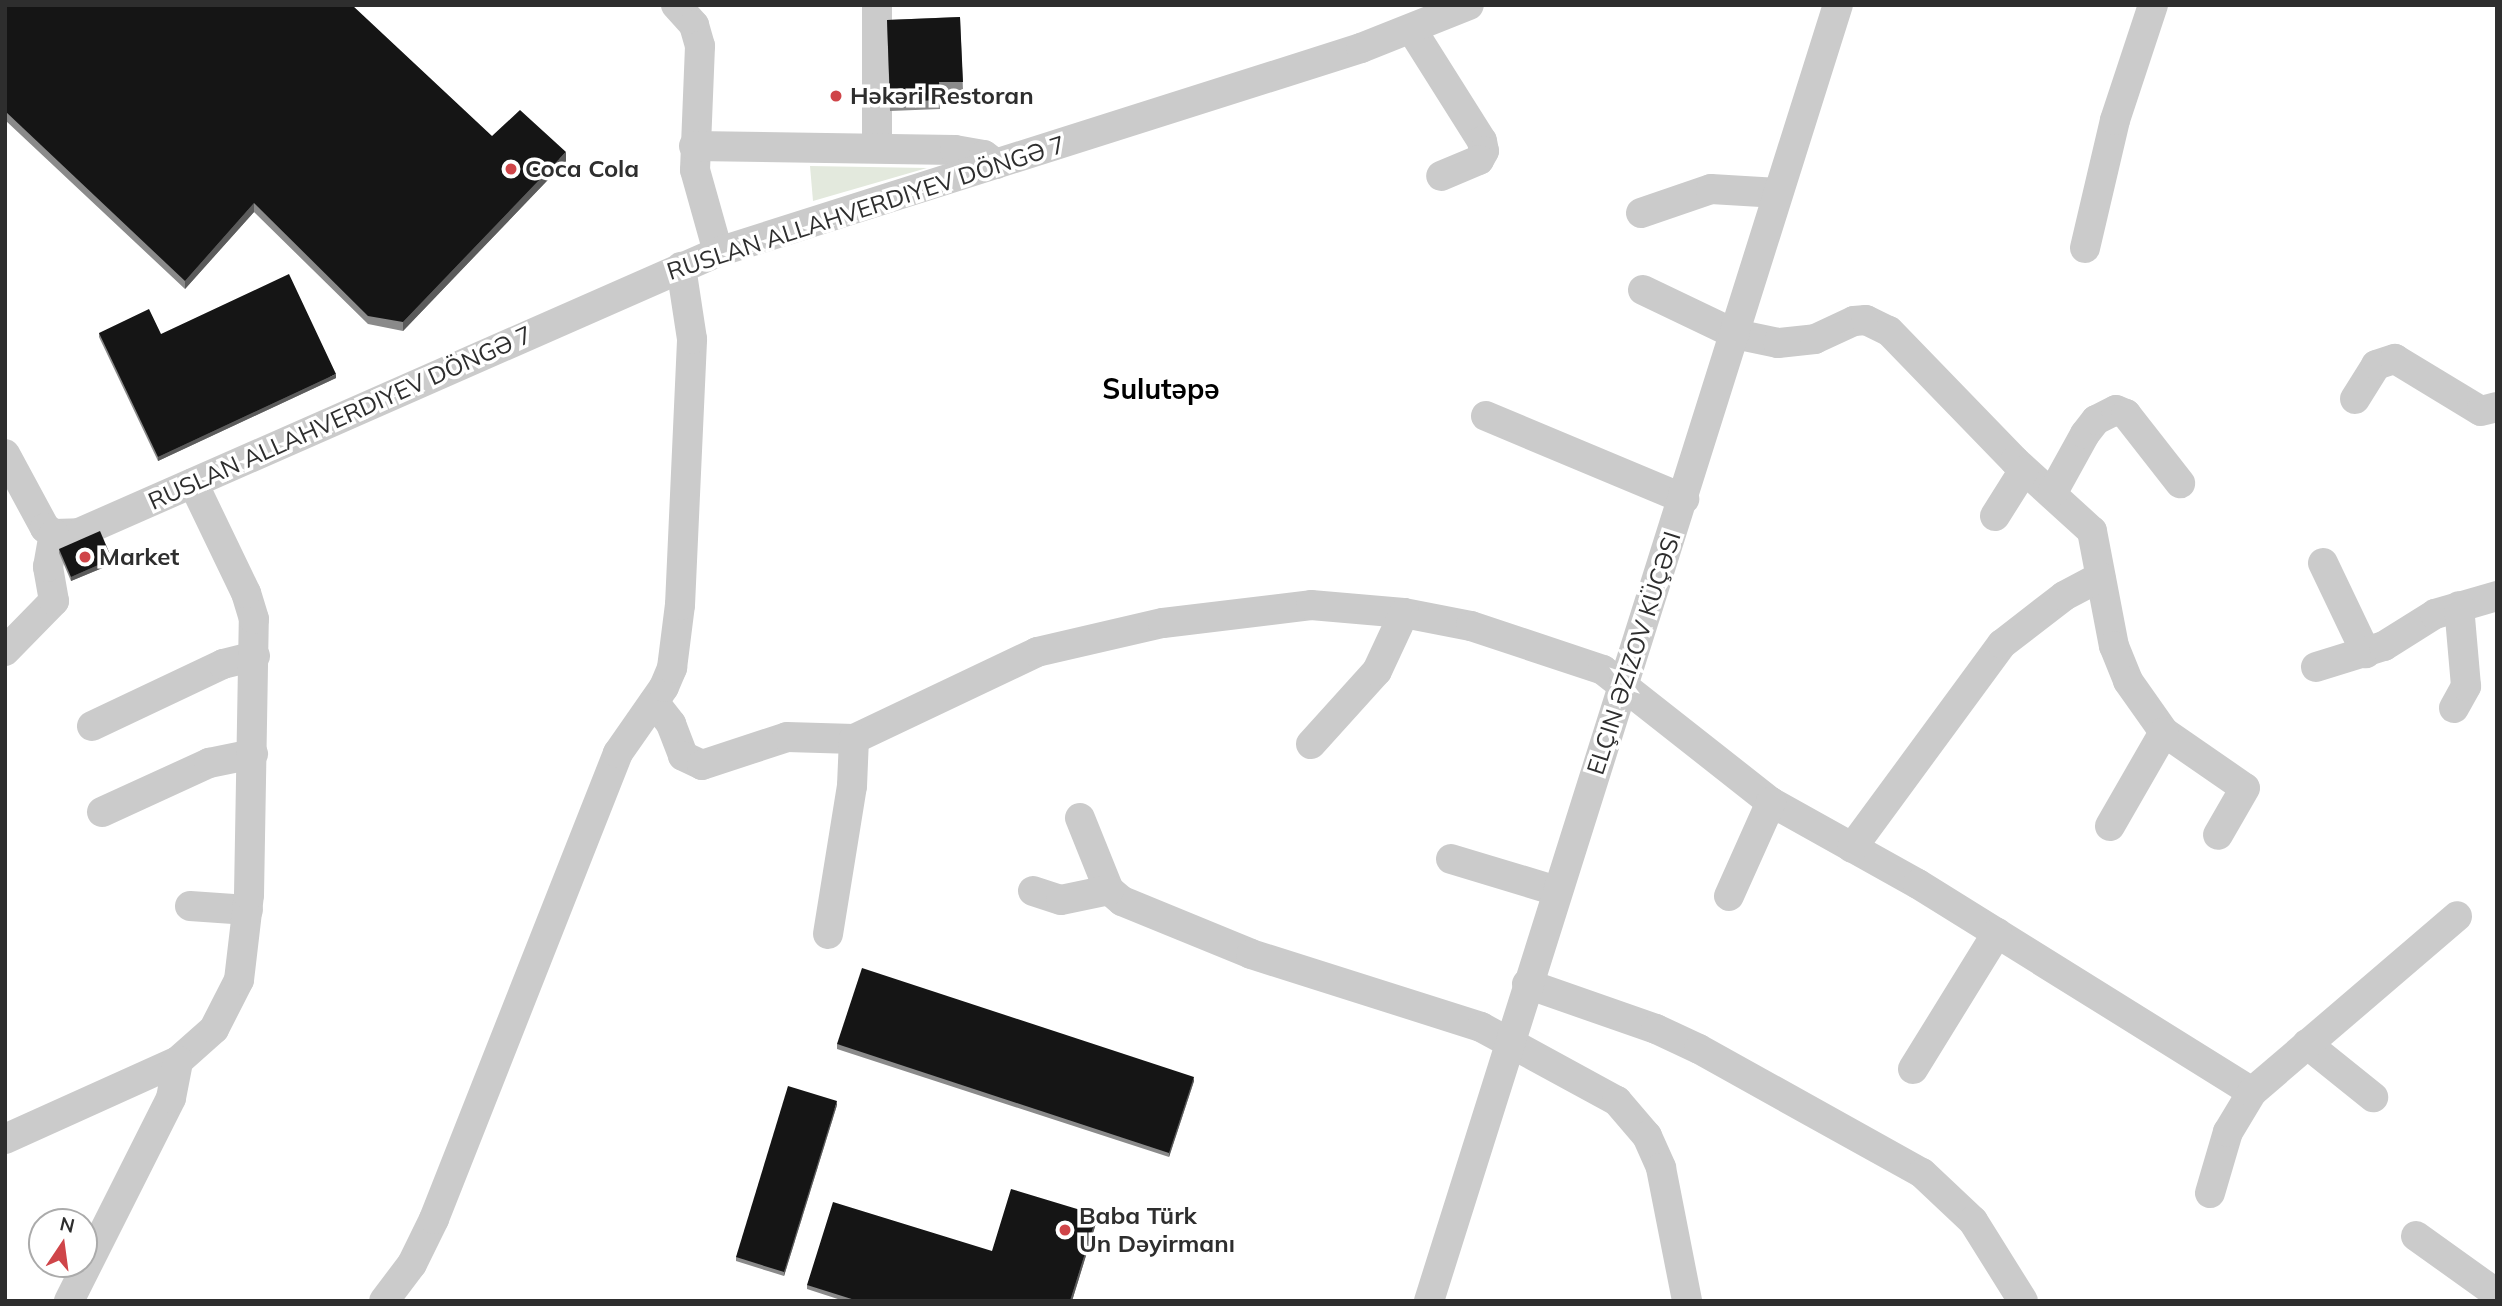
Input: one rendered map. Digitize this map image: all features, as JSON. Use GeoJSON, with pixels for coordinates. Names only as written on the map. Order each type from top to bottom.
{"type":"FeatureCollection","features":[{"type":"Feature","properties":{"kind":"street"},"geometry":{"type":"LineString","coordinates":[[676,5],[694,25],[700,46],[694,146],[697,186],[718,252]]}},
{"type":"Feature","properties":{"kind":"street"},"geometry":{"type":"LineString","coordinates":[[877,5],[877,146]]}},
{"type":"Feature","properties":{"kind":"street","name":"RUSLAN ALLAHVERDIYEV DÖNGƏ 7"},"geometry":{"type":"LineString","coordinates":[[54,534],[79,533],[718,252],[1412,30],[1469,5]]}},
{"type":"Feature","properties":{"kind":"street","name":"ELÇIN ƏZIZOV KÜÇƏSI"},"geometry":{"type":"LineString","coordinates":[[1429,1301],[1838,5]]}},
{"type":"Feature","properties":{"kind":"street"},"geometry":{"type":"LineString","coordinates":[[2085,248],[2115,120],[2153,5]]}},
{"type":"Feature","properties":{"kind":"street"},"geometry":{"type":"LineString","coordinates":[[1412,30],[1482,141],[1479,160],[1441,176]]}},
{"type":"Feature","properties":{"kind":"street"},"geometry":{"type":"LineString","coordinates":[[694,146],[877,146],[969,152],[996,164]]}},
{"type":"Feature","properties":{"kind":"street"},"geometry":{"type":"LineString","coordinates":[[1642,213],[1712,189],[1779,193]]}},
{"type":"Feature","properties":{"kind":"street"},"geometry":{"type":"LineString","coordinates":[[384,1301],[412,1264],[434,1219],[618,752],[654,702],[672,668],[680,605],[692,339],[681,267]]}},
{"type":"Feature","properties":{"kind":"street"},"geometry":{"type":"LineString","coordinates":[[1643,290],[1735,334],[1796,345],[1854,320],[1876,323],[1889,331],[2024,470],[2053,492],[2092,531],[2119,664],[2164,732],[2245,788],[2218,835]]}},
{"type":"Feature","properties":{"kind":"street"},"geometry":{"type":"LineString","coordinates":[[2355,399],[2376,365],[2395,359],[2481,411],[2497,407]]}},
{"type":"Feature","properties":{"kind":"street"},"geometry":{"type":"LineString","coordinates":[[2053,492],[2084,434],[2096,420],[2116,410],[2126,414],[2180,483]]}},
{"type":"Feature","properties":{"kind":"street"},"geometry":{"type":"LineString","coordinates":[[1486,416],[1684,499]]}},
{"type":"Feature","properties":{"kind":"street"},"geometry":{"type":"LineString","coordinates":[[5,454],[38,521],[54,534],[48,567],[54,601],[5,651]]}},
{"type":"Feature","properties":{"kind":"street"},"geometry":{"type":"LineString","coordinates":[[1995,516],[2024,470]]}},
{"type":"Feature","properties":{"kind":"street"},"geometry":{"type":"LineString","coordinates":[[5,1139],[178,1061],[199,1046],[227,1009],[239,980],[248,910],[254,619],[246,593],[193,483]]}},
{"type":"Feature","properties":{"kind":"street"},"geometry":{"type":"LineString","coordinates":[[2323,563],[2366,653]]}},
{"type":"Feature","properties":{"kind":"street"},"geometry":{"type":"LineString","coordinates":[[1852,848],[2002,644],[2064,596],[2100,577]]}},
{"type":"Feature","properties":{"kind":"street"},"geometry":{"type":"LineString","coordinates":[[2316,667],[2366,653],[2414,623],[2459,606],[2497,596]]}},
{"type":"Feature","properties":{"kind":"street"},"geometry":{"type":"LineString","coordinates":[[654,702],[671,724],[683,756],[692,764],[702,765],[787,737],[854,739],[1024,658],[1073,642],[1163,623],[1311,605],[1404,613],[1471,626],[1584,660],[1623,683],[1771,802],[1997,933],[2252,1092]]}},
{"type":"Feature","properties":{"kind":"street"},"geometry":{"type":"LineString","coordinates":[[2455,708],[2466,686],[2459,606]]}},
{"type":"Feature","properties":{"kind":"street"},"geometry":{"type":"LineString","coordinates":[[1311,744],[1377,671],[1404,613]]}},
{"type":"Feature","properties":{"kind":"street"},"geometry":{"type":"LineString","coordinates":[[92,726],[223,664],[254,656]]}},
{"type":"Feature","properties":{"kind":"street"},"geometry":{"type":"LineString","coordinates":[[2110,826],[2164,732]]}},
{"type":"Feature","properties":{"kind":"street"},"geometry":{"type":"LineString","coordinates":[[828,934],[852,786],[854,739]]}},
{"type":"Feature","properties":{"kind":"street"},"geometry":{"type":"LineString","coordinates":[[102,812],[209,763],[253,754]]}},
{"type":"Feature","properties":{"kind":"street"},"geometry":{"type":"LineString","coordinates":[[1729,896],[1771,802]]}},
{"type":"Feature","properties":{"kind":"street"},"geometry":{"type":"LineString","coordinates":[[1080,818],[1109,890],[1122,901],[1251,954],[1510,1040],[1617,1101],[1647,1136],[1661,1168],[1687,1301]]}},
{"type":"Feature","properties":{"kind":"street"},"geometry":{"type":"LineString","coordinates":[[1451,859],[1557,891]]}},
{"type":"Feature","properties":{"kind":"street"},"geometry":{"type":"LineString","coordinates":[[1033,891],[1061,900],[1109,890]]}},
{"type":"Feature","properties":{"kind":"street"},"geometry":{"type":"LineString","coordinates":[[190,906],[248,910]]}},
{"type":"Feature","properties":{"kind":"street"},"geometry":{"type":"LineString","coordinates":[[2210,1193],[2228,1132],[2252,1092],[2456,916]]}},
{"type":"Feature","properties":{"kind":"street"},"geometry":{"type":"LineString","coordinates":[[1913,1069],[1997,933]]}},
{"type":"Feature","properties":{"kind":"street"},"geometry":{"type":"LineString","coordinates":[[1527,984],[1688,1044],[1922,1172],[1973,1221],[2023,1301]]}},
{"type":"Feature","properties":{"kind":"street"},"geometry":{"type":"LineString","coordinates":[[2307,1044],[2372,1097]]}},
{"type":"Feature","properties":{"kind":"street"},"geometry":{"type":"LineString","coordinates":[[69,1301],[171,1098],[178,1061]]}},
{"type":"Feature","properties":{"kind":"street"},"geometry":{"type":"LineString","coordinates":[[2416,1236],[2497,1294]]}},
{"type":"Feature","properties":{"kind":"shaded area"},"geometry":{"type":"Polygon","coordinates":[[[810,166],[927,168],[813,201],[810,166]]]}},
{"type":"Feature","properties":{"kind":"building"},"geometry":{"type":"Polygon","coordinates":[[[5,5],[352,5],[492,136],[520,110],[566,152],[403,322],[368,316],[254,203],[185,281],[5,111],[5,5]]]}},
{"type":"Feature","properties":{"kind":"building"},"geometry":{"type":"Polygon","coordinates":[[[960,17],[963,82],[939,82],[940,100],[890,102],[887,20],[960,17]]]}},
{"type":"Feature","properties":{"kind":"building"},"geometry":{"type":"Polygon","coordinates":[[[289,274],[336,374],[158,457],[99,333],[149,309],[161,334],[289,274]]]}},
{"type":"Feature","properties":{"kind":"building"},"geometry":{"type":"Polygon","coordinates":[[[100,531],[112,559],[71,577],[59,549],[100,531]]]}},
{"type":"Feature","properties":{"kind":"building"},"geometry":{"type":"Polygon","coordinates":[[[862,968],[1194,1077],[1169,1153],[837,1044],[862,968]]]}},
{"type":"Feature","properties":{"kind":"building"},"geometry":{"type":"Polygon","coordinates":[[[788,1086],[837,1101],[784,1272],[736,1257],[788,1086]]]}},
{"type":"Feature","properties":{"kind":"building"},"geometry":{"type":"Polygon","coordinates":[[[1011,1189],[1097,1215],[1070,1301],[858,1301],[807,1285],[833,1202],[992,1251],[1011,1189]]]}},
{"type":"Feature","properties":{"kind":"place","name":"Həkəri Restoran"},"geometry":{"type":"Point","coordinates":[836,96]}},
{"type":"Feature","properties":{"kind":"place","name":"Coca Cola"},"geometry":{"type":"Point","coordinates":[511,169]}},
{"type":"Feature","properties":{"kind":"place","name":"Market"},"geometry":{"type":"Point","coordinates":[85,557]}},
{"type":"Feature","properties":{"kind":"place","name":"Baba Türk Un Dəyirmanı"},"geometry":{"type":"Point","coordinates":[1065,1230]}},
{"type":"Feature","properties":{"kind":"district","name":"Sulutəpə"},"geometry":{"type":"Point","coordinates":[1161,389]}}]}
